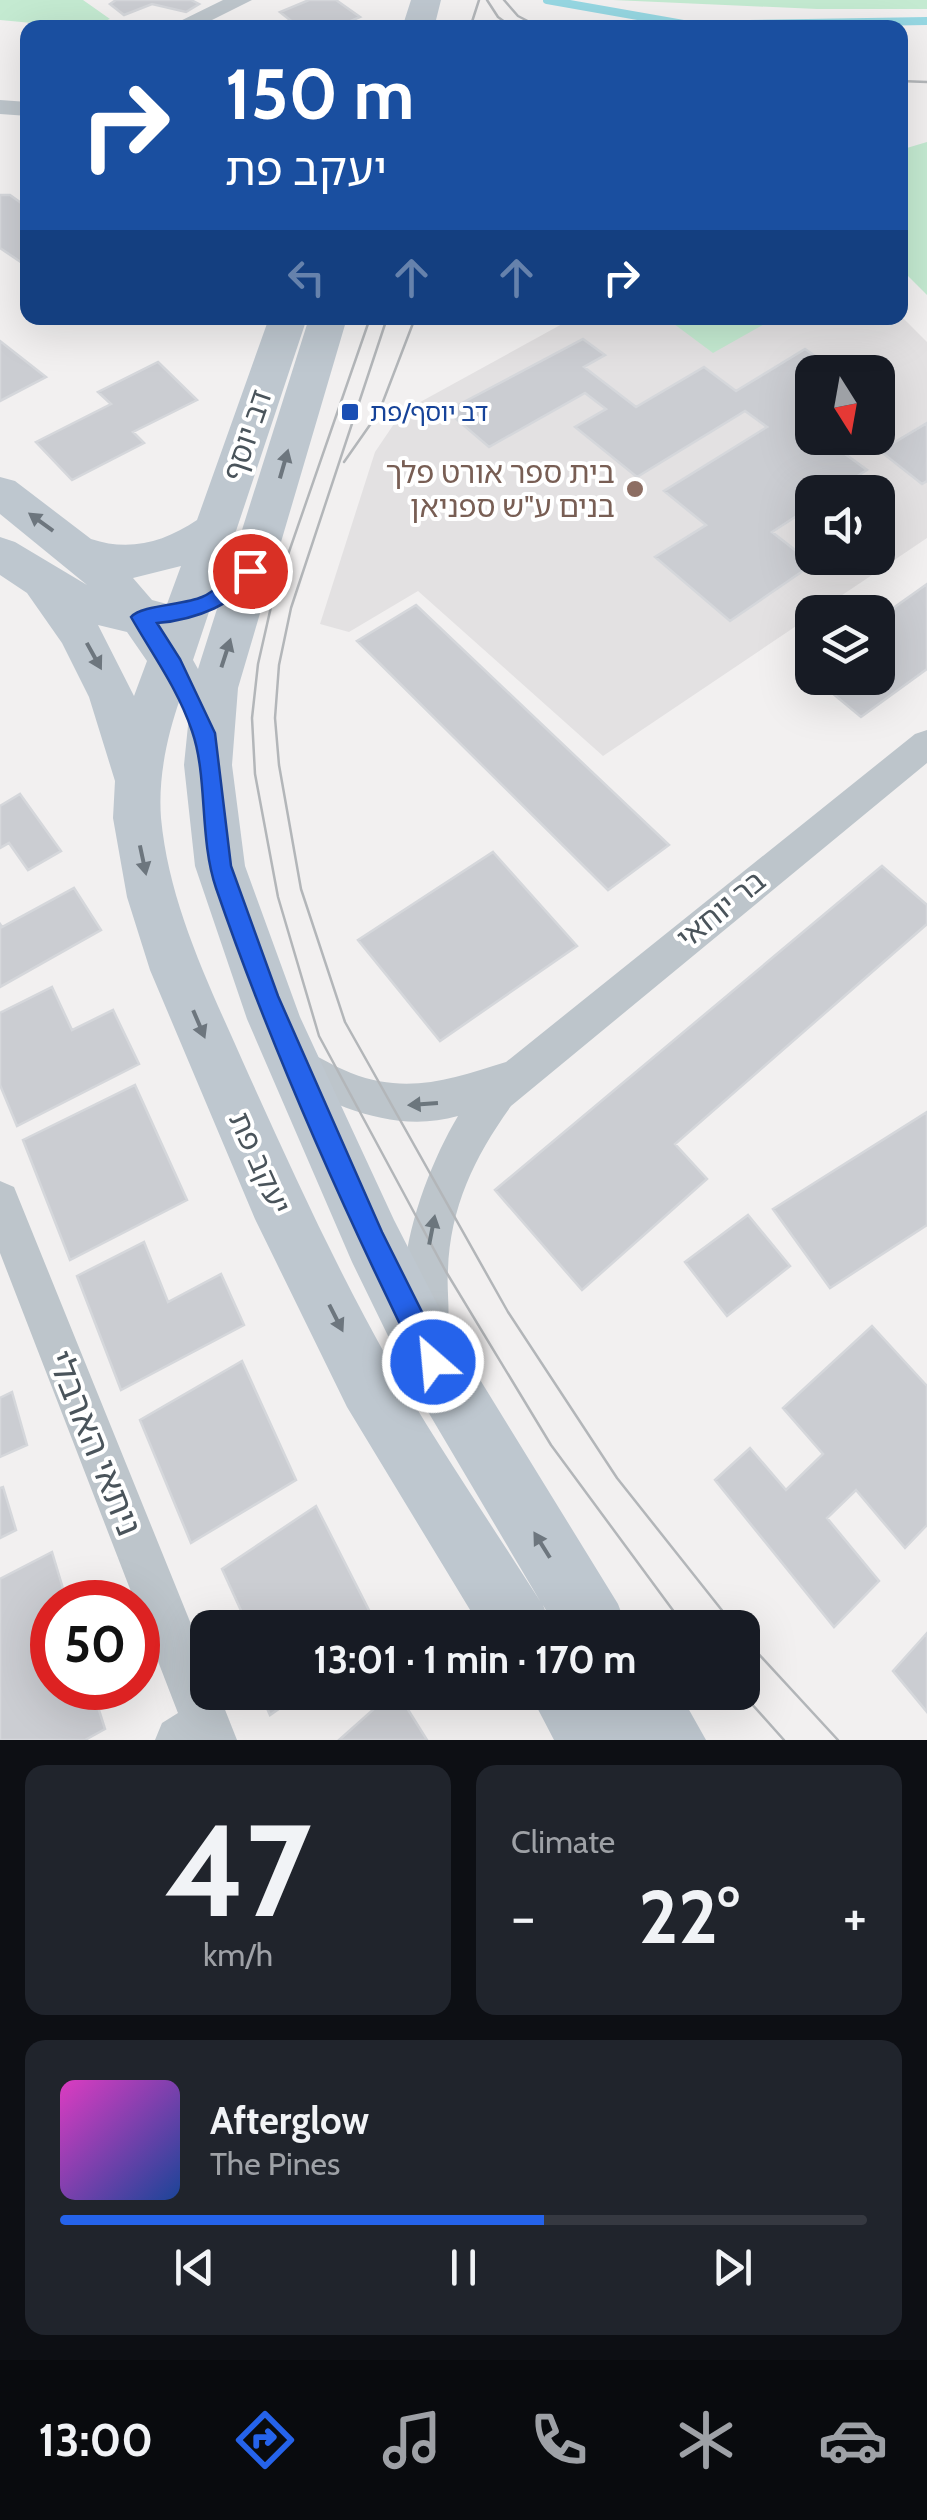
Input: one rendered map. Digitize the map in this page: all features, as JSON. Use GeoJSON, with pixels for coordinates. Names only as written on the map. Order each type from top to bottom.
{"type":"FeatureCollection","features":[{"type":"Feature","properties":{"kind":"main road","name":"דב יוסף"},"geometry":{"type":"LineString","coordinates":[[188,610],[286,325]]}},
{"type":"Feature","properties":{"kind":"main road","name":"דב יוסף"},"geometry":{"type":"LineString","coordinates":[[257,558],[326,325]]}},
{"type":"Feature","properties":{"kind":"main road"},"geometry":{"type":"LineString","coordinates":[[0,492],[111,578],[169,659],[208,748]]}},
{"type":"Feature","properties":{"kind":"main road"},"geometry":{"type":"LineString","coordinates":[[82,552],[100,560],[148,558],[192,544],[214,530]]}},
{"type":"Feature","properties":{"kind":"main road"},"geometry":{"type":"LineString","coordinates":[[18,566],[91,607],[142,617],[188,610],[230,591],[247,575],[257,558]]}},
{"type":"Feature","properties":{"kind":"main road"},"geometry":{"type":"LineString","coordinates":[[257,558],[215,688],[208,748],[211,810],[220,866],[293,1063],[373,1242],[433,1362],[583,1610]]}},
{"type":"Feature","properties":{"kind":"main road"},"geometry":{"type":"LineString","coordinates":[[18,566],[70,617],[100,664],[118,710],[137,785]]}},
{"type":"Feature","properties":{"kind":"main road","name":"יעקב פת"},"geometry":{"type":"LineString","coordinates":[[188,610],[150,718],[137,785],[141,853],[162,933],[274,1199],[369,1384],[509,1610]]}},
{"type":"Feature","properties":{"kind":"main road"},"geometry":{"type":"LineString","coordinates":[[575,1710],[595,1740]]}},
{"type":"Feature","properties":{"kind":"main road"},"geometry":{"type":"LineString","coordinates":[[650,1710],[671,1740]]}},
{"type":"Feature","properties":{"kind":"street"},"geometry":{"type":"LineString","coordinates":[[195,20],[241,0]]}},
{"type":"Feature","properties":{"kind":"street","name":"בר יוחאי"},"geometry":{"type":"LineString","coordinates":[[433,1362],[426,1273],[444,1182],[467,1133],[515,1075],[927,744]]}},
{"type":"Feature","properties":{"kind":"street","name":"בר יוחאי"},"geometry":{"type":"LineString","coordinates":[[293,1063],[348,1092],[412,1106],[456,1100],[515,1075]]}},
{"type":"Feature","properties":{"kind":"street","name":"ניתאי הארבלי"},"geometry":{"type":"LineString","coordinates":[[0,1201],[199,1735]]}},
{"type":"Feature","properties":{"kind":"shaded area"},"geometry":{"type":"Polygon","coordinates":[[[908,323],[927,342],[927,538],[895,560],[895,475],[795,475],[795,575],[872,575],[842,595],[795,595],[795,627],[603,756],[418,591],[349,632],[320,624],[375,452],[402,412],[560,325],[908,323]]]}},
{"type":"Feature","properties":{"kind":"green space"},"geometry":{"type":"Polygon","coordinates":[[[0,0],[83,0],[110,19],[20,22],[0,20],[0,0]]]}},
{"type":"Feature","properties":{"kind":"green space"},"geometry":{"type":"Polygon","coordinates":[[[613,0],[927,0],[927,9],[817,9],[613,0]]]}},
{"type":"Feature","properties":{"kind":"green space"},"geometry":{"type":"Polygon","coordinates":[[[927,142],[927,295],[908,276],[908,148],[927,142]]]}},
{"type":"Feature","properties":{"kind":"green space"},"geometry":{"type":"Polygon","coordinates":[[[675,325],[763,325],[713,353],[675,325]]]}},
{"type":"Feature","properties":{"kind":"building"},"geometry":{"type":"Polygon","coordinates":[[[116,0],[191,0],[199,4],[186,12],[152,4],[124,15],[110,4],[116,0]]]}},
{"type":"Feature","properties":{"kind":"building"},"geometry":{"type":"Polygon","coordinates":[[[309,0],[336,0],[360,17],[290,20],[280,12],[309,0]]]}},
{"type":"Feature","properties":{"kind":"building"},"geometry":{"type":"Polygon","coordinates":[[[0,195],[10,195],[20,202],[20,262],[0,248],[0,195]]]}},
{"type":"Feature","properties":{"kind":"building"},"geometry":{"type":"Polygon","coordinates":[[[583,339],[605,355],[584,367],[636,407],[704,367],[736,391],[795,355],[795,455],[846,455],[867,470],[859,475],[795,475],[795,517],[772,532],[795,550],[797,575],[730,621],[655,557],[706,525],[664,491],[767,427],[745,411],[637,477],[575,427],[606,409],[585,393],[489,447],[447,411],[583,339]]]}},
{"type":"Feature","properties":{"kind":"building"},"geometry":{"type":"Polygon","coordinates":[[[0,341],[46,377],[0,401],[0,341]]]}},
{"type":"Feature","properties":{"kind":"building"},"geometry":{"type":"Polygon","coordinates":[[[158,362],[197,400],[133,432],[144,443],[72,480],[36,442],[111,404],[98,392],[158,362]]]}},
{"type":"Feature","properties":{"kind":"building"},"geometry":{"type":"Polygon","coordinates":[[[927,423],[927,481],[922,484],[885,455],[895,455],[895,442],[927,423]]]}},
{"type":"Feature","properties":{"kind":"building"},"geometry":{"type":"Polygon","coordinates":[[[927,584],[927,669],[895,692],[895,607],[927,584]]]}},
{"type":"Feature","properties":{"kind":"building"},"geometry":{"type":"Polygon","coordinates":[[[416,605],[669,845],[608,890],[357,641],[416,605]]]}},
{"type":"Feature","properties":{"kind":"building"},"geometry":{"type":"Polygon","coordinates":[[[834,695],[891,695],[861,717],[834,695]]]}},
{"type":"Feature","properties":{"kind":"building"},"geometry":{"type":"Polygon","coordinates":[[[20,794],[61,851],[28,870],[9,843],[0,848],[0,806],[20,794]]]}},
{"type":"Feature","properties":{"kind":"building"},"geometry":{"type":"Polygon","coordinates":[[[493,852],[577,946],[440,1041],[358,940],[493,852]]]}},
{"type":"Feature","properties":{"kind":"building"},"geometry":{"type":"Polygon","coordinates":[[[882,866],[927,905],[927,924],[675,1144],[707,1179],[582,1290],[495,1190],[882,866]]]}},
{"type":"Feature","properties":{"kind":"building"},"geometry":{"type":"Polygon","coordinates":[[[74,888],[101,930],[0,987],[0,924],[2,927],[74,888]]]}},
{"type":"Feature","properties":{"kind":"building"},"geometry":{"type":"Polygon","coordinates":[[[52,987],[72,1030],[113,1010],[139,1064],[17,1126],[0,1085],[0,1013],[52,987]]]}},
{"type":"Feature","properties":{"kind":"building"},"geometry":{"type":"Polygon","coordinates":[[[135,1085],[187,1200],[70,1260],[23,1140],[135,1085]]]}},
{"type":"Feature","properties":{"kind":"building"},"geometry":{"type":"Polygon","coordinates":[[[927,1112],[927,1225],[830,1288],[773,1209],[927,1112]]]}},
{"type":"Feature","properties":{"kind":"building"},"geometry":{"type":"Polygon","coordinates":[[[748,1215],[790,1266],[727,1316],[685,1262],[748,1215]]]}},
{"type":"Feature","properties":{"kind":"building"},"geometry":{"type":"Polygon","coordinates":[[[144,1242],[168,1302],[221,1274],[244,1325],[121,1390],[77,1276],[144,1242]]]}},
{"type":"Feature","properties":{"kind":"building"},"geometry":{"type":"Polygon","coordinates":[[[872,1326],[927,1386],[927,1525],[905,1548],[856,1490],[827,1518],[879,1581],[834,1627],[715,1480],[750,1448],[786,1490],[823,1454],[783,1408],[872,1326]]]}},
{"type":"Feature","properties":{"kind":"building"},"geometry":{"type":"Polygon","coordinates":[[[242,1361],[296,1480],[191,1543],[140,1420],[242,1361]]]}},
{"type":"Feature","properties":{"kind":"building"},"geometry":{"type":"Polygon","coordinates":[[[12,1392],[27,1445],[0,1457],[0,1398],[12,1392]]]}},
{"type":"Feature","properties":{"kind":"building"},"geometry":{"type":"Polygon","coordinates":[[[3,1487],[16,1530],[0,1538],[0,1488],[3,1487]]]}},
{"type":"Feature","properties":{"kind":"building"},"geometry":{"type":"Polygon","coordinates":[[[316,1506],[369,1610],[241,1610],[222,1569],[316,1506]]]}},
{"type":"Feature","properties":{"kind":"building"},"geometry":{"type":"Polygon","coordinates":[[[52,1552],[60,1580],[30,1580],[30,1710],[99,1710],[105,1729],[85,1740],[0,1740],[0,1579],[52,1552]]]}},
{"type":"Feature","properties":{"kind":"building"},"geometry":{"type":"Polygon","coordinates":[[[927,1633],[927,1712],[893,1671],[927,1633]]]}},
{"type":"Feature","properties":{"kind":"building"},"geometry":{"type":"Polygon","coordinates":[[[373,1710],[408,1710],[427,1740],[339,1740],[373,1710]]]}},
{"type":"Feature","properties":{"kind":"waterway"},"geometry":{"type":"LineString","coordinates":[[547,0],[661,20]]}},
{"type":"Feature","properties":{"kind":"waterway"},"geometry":{"type":"LineString","coordinates":[[908,21],[927,21]]}},
{"type":"Feature","properties":{"kind":"tram line"},"geometry":{"type":"LineString","coordinates":[[473,20],[479,0]]}},
{"type":"Feature","properties":{"kind":"tram line"},"geometry":{"type":"LineString","coordinates":[[487,0],[502,20]]}},
{"type":"Feature","properties":{"kind":"tram line"},"geometry":{"type":"LineString","coordinates":[[504,0],[526,20]]}},
{"type":"Feature","properties":{"kind":"tram line"},"geometry":{"type":"LineString","coordinates":[[908,81],[927,82]]}},
{"type":"Feature","properties":{"kind":"tram line"},"geometry":{"type":"LineString","coordinates":[[368,325],[273,598],[258,664],[252,718],[255,774],[278,897],[319,1036],[445,1270],[551,1445],[673,1610]]}},
{"type":"Feature","properties":{"kind":"tram line"},"geometry":{"type":"LineString","coordinates":[[385,325],[291,608],[279,665],[275,718],[279,765],[301,889],[345,1022],[508,1312],[617,1478],[722,1610]]}},
{"type":"Feature","properties":{"kind":"tram line"},"geometry":{"type":"LineString","coordinates":[[344,462],[379,412],[412,325]]}},
{"type":"Feature","properties":{"kind":"tram line"},"geometry":{"type":"LineString","coordinates":[[760,1656],[838,1740]]}},
{"type":"Feature","properties":{"kind":"tram line"},"geometry":{"type":"LineString","coordinates":[[757,1710],[784,1740]]}},
{"type":"Feature","properties":{"kind":"place","name":"דב יוסף/פת"},"geometry":{"type":"Point","coordinates":[350,412]}},
{"type":"Feature","properties":{"kind":"place","name":"בית ספר אורט פלך בנים ע\"ש ספניאן"},"geometry":{"type":"Point","coordinates":[635,489]}},
{"type":"Feature","properties":{"kind":"route"},"geometry":{"type":"LineString","coordinates":[[250,571],[235,587],[210,602],[142,617],[169,659],[204,733],[220,866],[266,996],[373,1242],[433,1362]]}}]}
